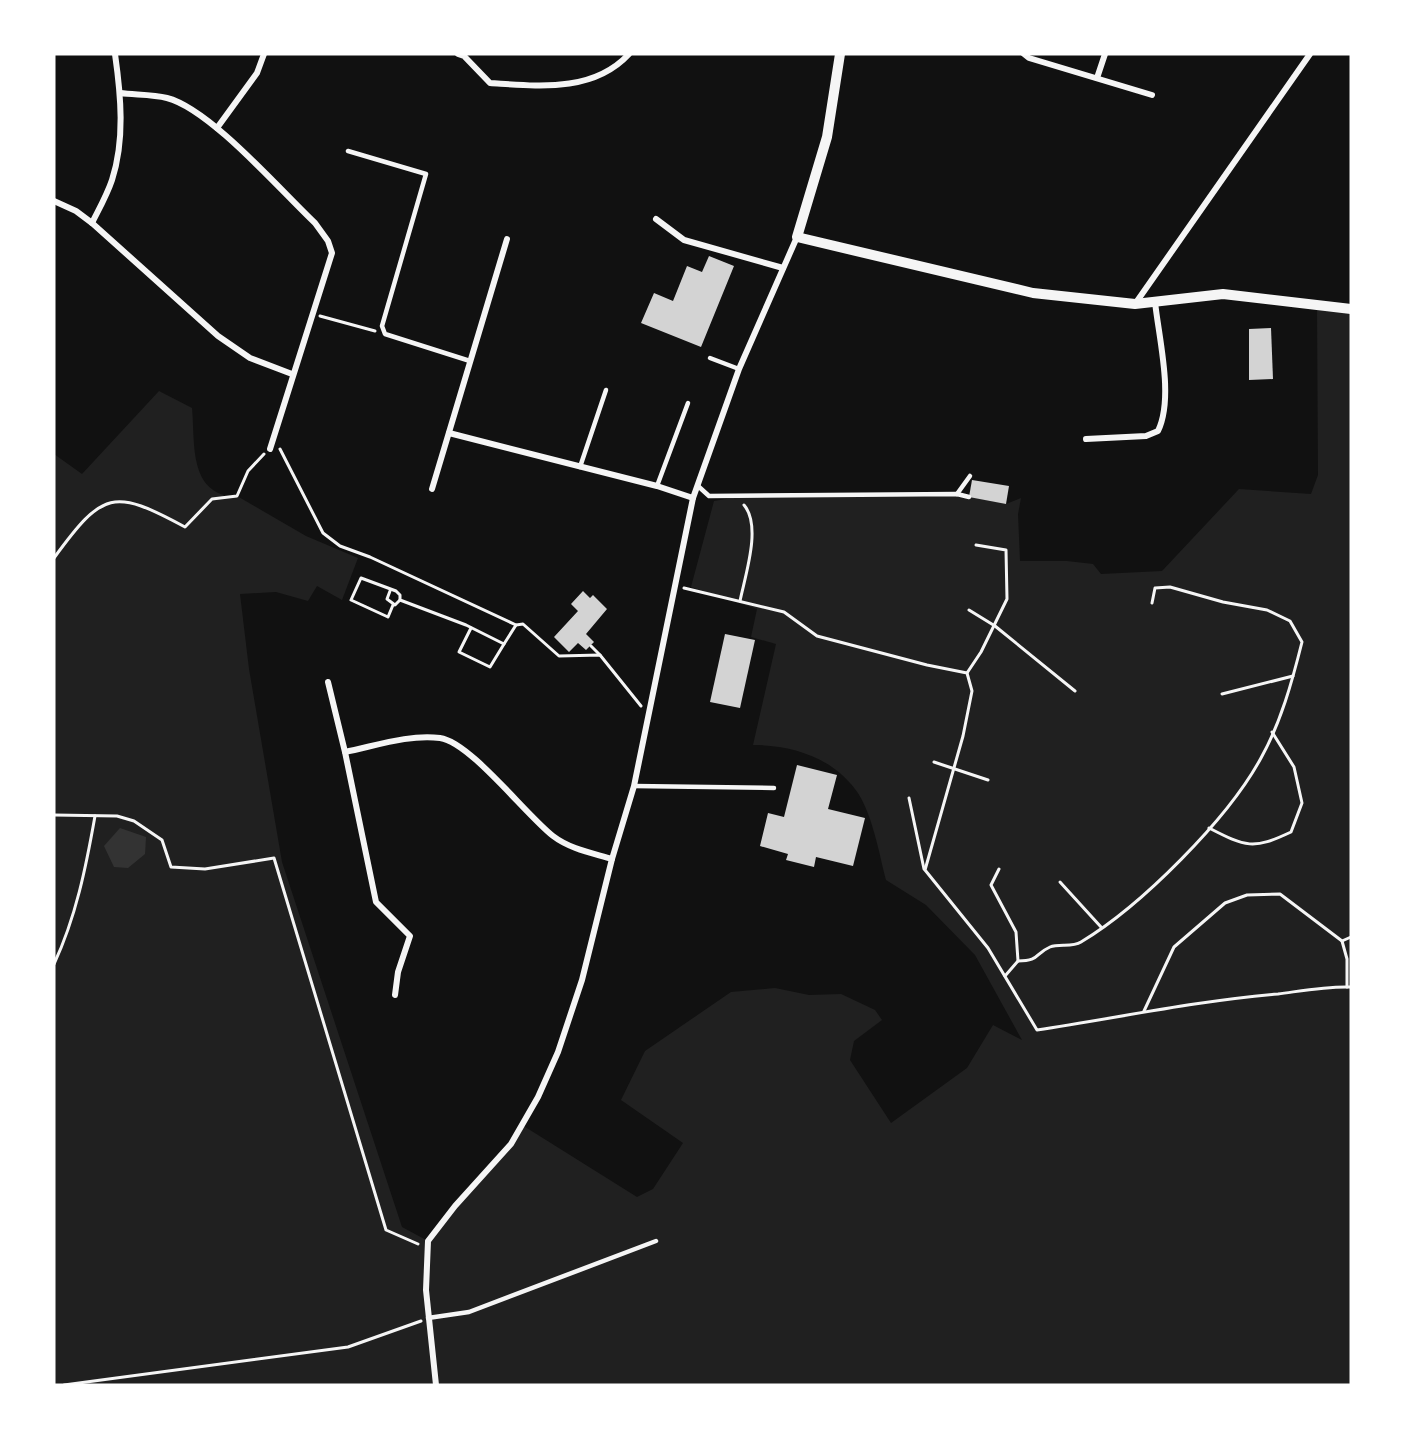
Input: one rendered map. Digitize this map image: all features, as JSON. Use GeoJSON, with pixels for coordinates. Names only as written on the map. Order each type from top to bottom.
{"type":"FeatureCollection","features":[{"type":"Feature","properties":{"kind":"street"},"geometry":{"type":"LineString","coordinates":[[92,223],[111,181],[119,149],[120,93],[115,54]]}},
{"type":"Feature","properties":{"kind":"street"},"geometry":{"type":"LineString","coordinates":[[217,128],[257,73],[264,54]]}},
{"type":"Feature","properties":{"kind":"street"},"geometry":{"type":"LineString","coordinates":[[462,55],[490,83],[546,86],[584,83],[629,54]]}},
{"type":"Feature","properties":{"kind":"street"},"geometry":{"type":"LineString","coordinates":[[436,1385],[426,1290],[428,1241],[455,1206],[511,1144],[558,1052],[582,980],[612,859],[634,786],[693,498],[739,369],[797,237],[827,137],[840,54]]}},
{"type":"Feature","properties":{"kind":"street"},"geometry":{"type":"LineString","coordinates":[[1024,54],[1029,58],[1152,95]]}},
{"type":"Feature","properties":{"kind":"street"},"geometry":{"type":"LineString","coordinates":[[1097,78],[1104,54]]}},
{"type":"Feature","properties":{"kind":"street"},"geometry":{"type":"LineString","coordinates":[[1135,304],[1310,54]]}},
{"type":"Feature","properties":{"kind":"street"},"geometry":{"type":"LineString","coordinates":[[120,93],[167,98],[192,108],[217,128],[315,223],[328,241],[332,254],[270,449]]}},
{"type":"Feature","properties":{"kind":"street"},"geometry":{"type":"LineString","coordinates":[[54,201],[92,223],[218,336],[250,358],[292,374]]}},
{"type":"Feature","properties":{"kind":"street"},"geometry":{"type":"LineString","coordinates":[[656,219],[684,240],[783,268]]}},
{"type":"Feature","properties":{"kind":"street"},"geometry":{"type":"LineString","coordinates":[[797,237],[1033,293],[1135,304],[1223,294],[1351,309]]}},
{"type":"Feature","properties":{"kind":"street"},"geometry":{"type":"LineString","coordinates":[[432,489],[507,239]]}},
{"type":"Feature","properties":{"kind":"street"},"geometry":{"type":"LineString","coordinates":[[1086,439],[1146,436],[1158,432],[1164,420],[1166,401],[1155,302]]}},
{"type":"Feature","properties":{"kind":"street"},"geometry":{"type":"LineString","coordinates":[[449,433],[657,486],[693,498]]}},
{"type":"Feature","properties":{"kind":"street"},"geometry":{"type":"LineString","coordinates":[[328,682],[376,902],[410,936],[398,972],[395,995]]}},
{"type":"Feature","properties":{"kind":"street"},"geometry":{"type":"LineString","coordinates":[[345,752],[417,737],[442,738],[465,752],[552,836],[570,846],[612,859]]}},
{"type":"Feature","properties":{"kind":"lane"},"geometry":{"type":"LineString","coordinates":[[348,151],[426,174],[382,326],[385,334],[470,360]]}},
{"type":"Feature","properties":{"kind":"lane"},"geometry":{"type":"LineString","coordinates":[[710,358],[739,369]]}},
{"type":"Feature","properties":{"kind":"lane"},"geometry":{"type":"LineString","coordinates":[[580,467],[606,390]]}},
{"type":"Feature","properties":{"kind":"lane"},"geometry":{"type":"LineString","coordinates":[[657,486],[688,403]]}},
{"type":"Feature","properties":{"kind":"lane"},"geometry":{"type":"LineString","coordinates":[[957,494],[969,476]]}},
{"type":"Feature","properties":{"kind":"lane"},"geometry":{"type":"LineString","coordinates":[[698,486],[709,496],[957,494],[969,497]]}},
{"type":"Feature","properties":{"kind":"lane"},"geometry":{"type":"LineString","coordinates":[[634,786],[774,788]]}},
{"type":"Feature","properties":{"kind":"lane"},"geometry":{"type":"LineString","coordinates":[[428,1318],[469,1312],[656,1241]]}},
{"type":"Feature","properties":{"kind":"path"},"geometry":{"type":"LineString","coordinates":[[313,314],[385,334]]}},
{"type":"Feature","properties":{"kind":"path"},"geometry":{"type":"LineString","coordinates":[[274,437],[323,533],[340,546],[370,557],[516,624],[523,624],[560,656],[600,655]]}},
{"type":"Feature","properties":{"kind":"path"},"geometry":{"type":"LineString","coordinates":[[54,558],[88,515],[111,502],[121,500],[145,506],[185,527],[212,499],[237,496],[248,471],[270,449]]}},
{"type":"Feature","properties":{"kind":"path"},"geometry":{"type":"LineString","coordinates":[[738,497],[750,512],[752,546],[740,601]]}},
{"type":"Feature","properties":{"kind":"path"},"geometry":{"type":"LineString","coordinates":[[925,870],[954,768],[972,691],[967,672],[1007,599],[1006,550],[976,545]]}},
{"type":"Feature","properties":{"kind":"path"},"geometry":{"type":"LineString","coordinates":[[361,578],[400,595],[400,600],[393,605],[388,617],[351,600],[361,578]]}},
{"type":"Feature","properties":{"kind":"path"},"geometry":{"type":"LineString","coordinates":[[676,586],[784,612],[818,636],[927,665],[967,672]]}},
{"type":"Feature","properties":{"kind":"path"},"geometry":{"type":"LineString","coordinates":[[1018,961],[1032,961],[1051,946],[1079,944],[1149,890],[1227,810],[1261,758],[1293,676],[1302,642],[1290,621],[1267,610],[1222,602],[1170,587],[1155,588],[1152,603]]}},
{"type":"Feature","properties":{"kind":"path"},"geometry":{"type":"LineString","coordinates":[[390,591],[387,599],[393,605]]}},
{"type":"Feature","properties":{"kind":"path"},"geometry":{"type":"LineString","coordinates":[[400,600],[471,628],[504,644]]}},
{"type":"Feature","properties":{"kind":"path"},"geometry":{"type":"LineString","coordinates":[[969,610],[994,626],[1075,691]]}},
{"type":"Feature","properties":{"kind":"path"},"geometry":{"type":"LineString","coordinates":[[471,628],[459,652],[490,667],[516,624]]}},
{"type":"Feature","properties":{"kind":"path"},"geometry":{"type":"LineString","coordinates":[[591,646],[649,717]]}},
{"type":"Feature","properties":{"kind":"path"},"geometry":{"type":"LineString","coordinates":[[1222,694],[1293,676]]}},
{"type":"Feature","properties":{"kind":"path"},"geometry":{"type":"LineString","coordinates":[[1209,828],[1246,845],[1267,843],[1291,832],[1302,803],[1294,767],[1272,732]]}},
{"type":"Feature","properties":{"kind":"path"},"geometry":{"type":"LineString","coordinates":[[934,762],[988,780]]}},
{"type":"Feature","properties":{"kind":"path"},"geometry":{"type":"LineString","coordinates":[[909,798],[925,870],[988,948],[1037,1030],[1144,1011],[1247,997],[1349,987],[1347,959],[1342,941],[1280,894],[1246,895],[1225,903],[1174,947],[1144,1011]]}},
{"type":"Feature","properties":{"kind":"path"},"geometry":{"type":"LineString","coordinates":[[54,815],[117,816],[134,821],[162,840],[171,867],[205,869],[274,858],[386,1230],[428,1249]]}},
{"type":"Feature","properties":{"kind":"path"},"geometry":{"type":"LineString","coordinates":[[54,964],[67,936],[81,887],[95,816]]}},
{"type":"Feature","properties":{"kind":"path"},"geometry":{"type":"LineString","coordinates":[[999,869],[991,885],[1016,932],[1018,961],[1005,976]]}},
{"type":"Feature","properties":{"kind":"path"},"geometry":{"type":"LineString","coordinates":[[1060,882],[1101,927]]}},
{"type":"Feature","properties":{"kind":"path"},"geometry":{"type":"LineString","coordinates":[[1342,941],[1351,937]]}},
{"type":"Feature","properties":{"kind":"path"},"geometry":{"type":"LineString","coordinates":[[64,1385],[348,1347],[428,1318]]}},
{"type":"Feature","properties":{"kind":"shaded area"},"geometry":{"type":"Polygon","coordinates":[[[1317,305],[1351,309],[1351,1385],[54,1385],[54,454],[82,474],[159,391],[192,408],[194,446],[199,471],[213,490],[224,495],[222,497],[237,496],[306,536],[358,558],[342,600],[317,586],[308,601],[276,592],[240,594],[249,669],[282,862],[402,1227],[428,1241],[511,1144],[522,1125],[637,1197],[653,1189],[683,1143],[621,1100],[645,1051],[731,992],[775,988],[809,995],[841,994],[875,1010],[882,1020],[854,1041],[850,1060],[891,1123],[967,1068],[993,1025],[1022,1040],[975,955],[926,905],[886,880],[866,809],[855,789],[845,778],[822,761],[796,750],[753,745],[776,644],[751,637],[757,609],[691,587],[714,501],[738,497],[957,494],[1006,504],[1021,498],[1018,514],[1020,561],[1067,561],[1093,564],[1101,574],[1162,571],[1239,489],[1311,494],[1318,475],[1317,305]]]}},
{"type":"Feature","properties":{"kind":"shaded area"},"geometry":{"type":"Polygon","coordinates":[[[120,828],[146,837],[145,854],[128,868],[114,867],[104,846],[120,828]]]}},
{"type":"Feature","properties":{"kind":"building"},"geometry":{"type":"Polygon","coordinates":[[[709,256],[734,266],[701,347],[641,323],[654,293],[673,301],[687,266],[702,272],[709,256]]]}},
{"type":"Feature","properties":{"kind":"building"},"geometry":{"type":"Polygon","coordinates":[[[1271,328],[1273,379],[1249,380],[1249,329],[1271,328]]]}},
{"type":"Feature","properties":{"kind":"building"},"geometry":{"type":"Polygon","coordinates":[[[972,480],[1009,486],[1006,504],[969,497],[972,480]]]}},
{"type":"Feature","properties":{"kind":"building"},"geometry":{"type":"Polygon","coordinates":[[[583,591],[590,598],[593,595],[607,609],[586,634],[594,642],[586,650],[578,643],[569,652],[554,637],[578,611],[571,604],[583,591]]]}},
{"type":"Feature","properties":{"kind":"building"},"geometry":{"type":"Polygon","coordinates":[[[725,634],[755,640],[740,708],[710,702],[725,634]]]}},
{"type":"Feature","properties":{"kind":"building"},"geometry":{"type":"Polygon","coordinates":[[[797,765],[837,775],[828,809],[865,818],[853,866],[816,857],[814,867],[786,860],[788,854],[760,846],[768,813],[784,817],[797,765]]]}}]}
